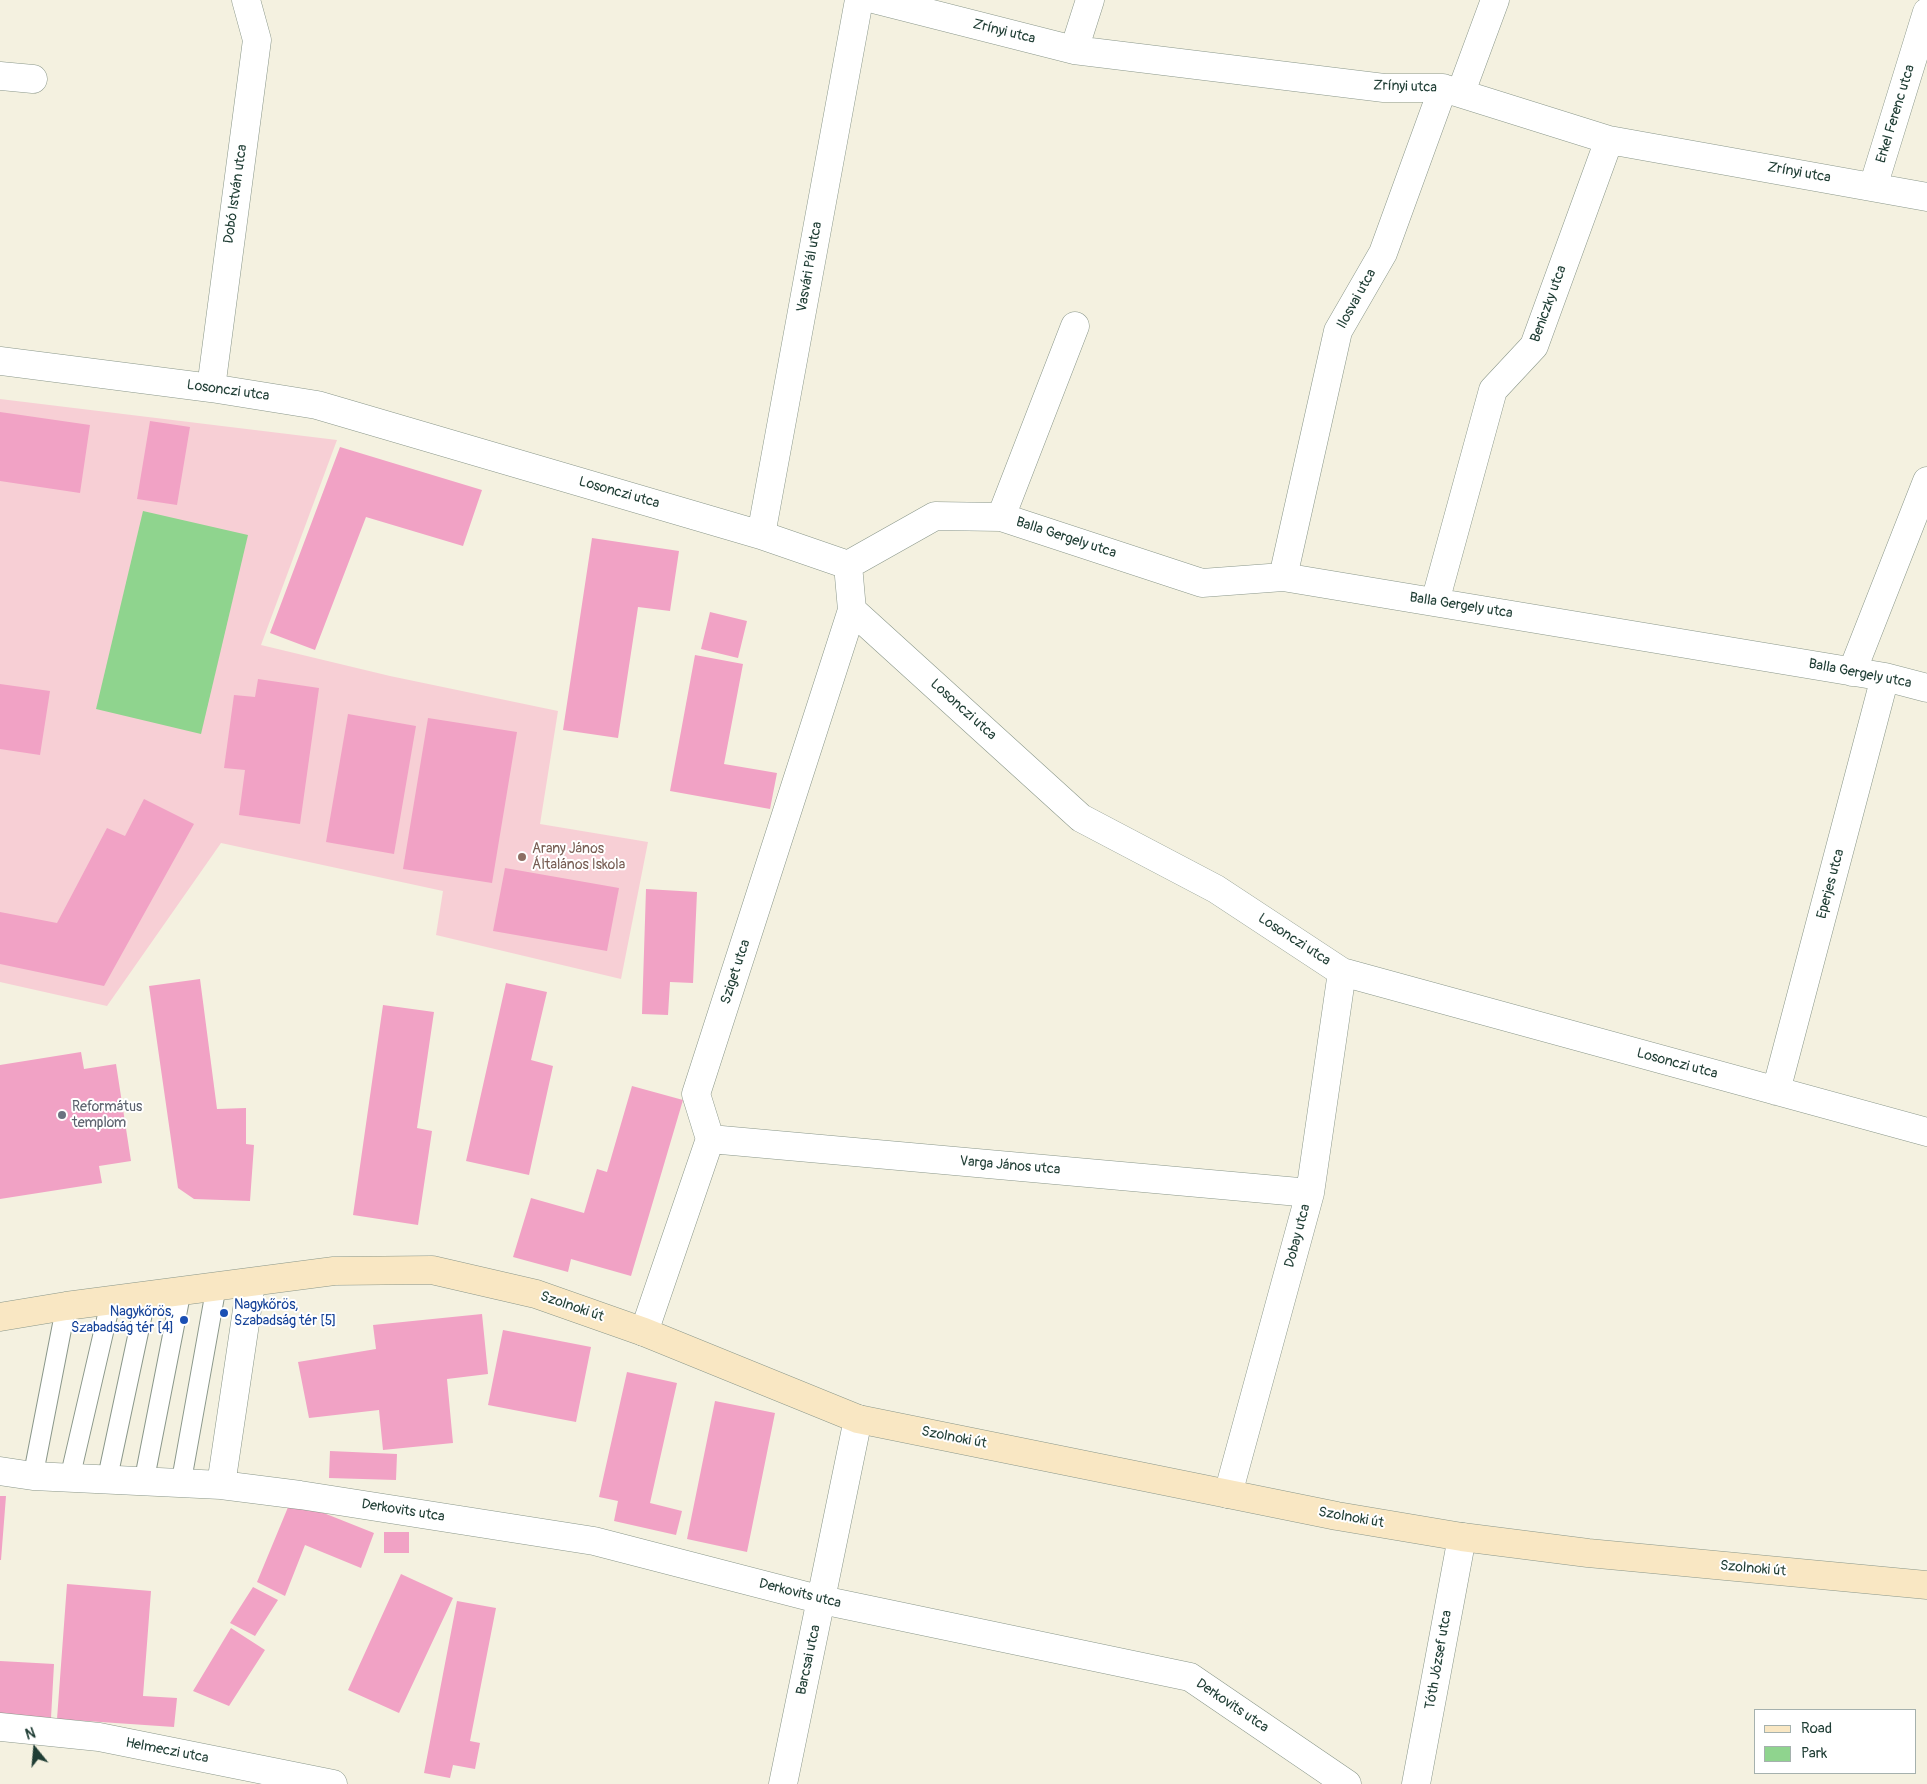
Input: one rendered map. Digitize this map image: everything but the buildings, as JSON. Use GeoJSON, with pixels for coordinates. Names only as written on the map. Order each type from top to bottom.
{"type":"FeatureCollection","features":[{"type":"Feature","properties":{"kind":"main road","name":"Szolnoki út"},"geometry":{"type":"LineString","coordinates":[[0,1317],[66,1306],[334,1272],[432,1270],[536,1294],[644,1332],[858,1419],[1337,1516],[1462,1537],[1588,1553],[1927,1585]]}},
{"type":"Feature","properties":{"kind":"street","name":"Dobó István utca"},"geometry":{"type":"LineString","coordinates":[[211,388],[257,40],[246,0]]}},
{"type":"Feature","properties":{"kind":"street","name":"Vasvári Pál utca"},"geometry":{"type":"LineString","coordinates":[[761,535],[859,0]]}},
{"type":"Feature","properties":{"kind":"street","name":"Zrínyi utca"},"geometry":{"type":"LineString","coordinates":[[877,0],[1074,50],[1384,88],[1452,90],[1609,140],[1927,197]]}},
{"type":"Feature","properties":{"kind":"street"},"geometry":{"type":"LineString","coordinates":[[1074,50],[1090,0]]}},
{"type":"Feature","properties":{"kind":"street","name":"Ilosvai utca"},"geometry":{"type":"LineString","coordinates":[[1283,577],[1338,331],[1383,253],[1452,90],[1496,0]]}},
{"type":"Feature","properties":{"kind":"street","name":"Erkel Ferenc utca"},"geometry":{"type":"LineString","coordinates":[[1873,187],[1927,12]]}},
{"type":"Feature","properties":{"kind":"street"},"geometry":{"type":"LineString","coordinates":[[0,76],[33,79]]}},
{"type":"Feature","properties":{"kind":"street","name":"Beniczky utca"},"geometry":{"type":"LineString","coordinates":[[1435,602],[1493,390],[1534,346],[1609,140]]}},
{"type":"Feature","properties":{"kind":"street","name":"Balla Gergely utca"},"geometry":{"type":"LineString","coordinates":[[1002,517],[1075,326]]}},
{"type":"Feature","properties":{"kind":"street","name":"Losonczi utca"},"geometry":{"type":"LineString","coordinates":[[0,361],[211,388],[317,404],[761,535],[848,565]]}},
{"type":"Feature","properties":{"kind":"street"},"geometry":{"type":"LineString","coordinates":[[1852,672],[1927,481]]}},
{"type":"Feature","properties":{"kind":"street","name":"Balla Gergely utca"},"geometry":{"type":"LineString","coordinates":[[848,565],[935,516],[1002,517],[1202,583],[1283,577],[1885,677],[1927,688]]}},
{"type":"Feature","properties":{"kind":"street"},"geometry":{"type":"LineString","coordinates":[[848,565],[852,610]]}},
{"type":"Feature","properties":{"kind":"street","name":"Losonczi utca"},"geometry":{"type":"LineString","coordinates":[[852,610],[1082,818],[1216,889],[1342,972],[1927,1132]]}},
{"type":"Feature","properties":{"kind":"street","name":"Sziget utca"},"geometry":{"type":"LineString","coordinates":[[710,1139],[696,1094],[852,610]]}},
{"type":"Feature","properties":{"kind":"street","name":"Eperjes utca"},"geometry":{"type":"LineString","coordinates":[[1776,1091],[1885,677]]}},
{"type":"Feature","properties":{"kind":"street","name":"Dobay utca"},"geometry":{"type":"LineString","coordinates":[[1228,1494],[1310,1193],[1342,972]]}},
{"type":"Feature","properties":{"kind":"street"},"geometry":{"type":"LineString","coordinates":[[644,1332],[710,1139]]}},
{"type":"Feature","properties":{"kind":"street","name":"Varga János utca"},"geometry":{"type":"LineString","coordinates":[[710,1139],[1310,1193]]}},
{"type":"Feature","properties":{"kind":"street"},"geometry":{"type":"LineString","coordinates":[[221,1485],[251,1283]]}},
{"type":"Feature","properties":{"kind":"street","name":"Barcsai utca"},"geometry":{"type":"LineString","coordinates":[[784,1784],[858,1419]]}},
{"type":"Feature","properties":{"kind":"street","name":"Derkovits utca"},"geometry":{"type":"LineString","coordinates":[[0,1470],[33,1476],[221,1485],[300,1495],[594,1542],[822,1600],[1190,1677],[1347,1784]]}},
{"type":"Feature","properties":{"kind":"street","name":"Tóth József utca"},"geometry":{"type":"LineString","coordinates":[[1416,1784],[1462,1537]]}},
{"type":"Feature","properties":{"kind":"street","name":"Helmeczi utca"},"geometry":{"type":"LineString","coordinates":[[0,1727],[99,1737],[333,1784]]}},
{"type":"Feature","properties":{"kind":"lane"},"geometry":{"type":"LineString","coordinates":[[181,1483],[216,1288]]}},
{"type":"Feature","properties":{"kind":"lane"},"geometry":{"type":"LineString","coordinates":[[144,1481],[181,1292]]}},
{"type":"Feature","properties":{"kind":"lane"},"geometry":{"type":"LineString","coordinates":[[107,1480],[146,1296]]}},
{"type":"Feature","properties":{"kind":"lane"},"geometry":{"type":"LineString","coordinates":[[70,1478],[111,1300]]}},
{"type":"Feature","properties":{"kind":"lane"},"geometry":{"type":"LineString","coordinates":[[33,1476],[66,1306]]}},
{"type":"Feature","properties":{"kind":"shaded area"},"geometry":{"type":"Polygon","coordinates":[[[0,399],[337,440],[261,645],[390,676],[558,711],[540,824],[648,842],[621,979],[436,935],[443,891],[221,843],[107,1006],[0,982],[0,399]]]}},
{"type":"Feature","properties":{"kind":"green space"},"geometry":{"type":"Polygon","coordinates":[[[143,511],[248,535],[201,734],[96,709],[143,511]]]}},
{"type":"Feature","properties":{"kind":"place","name":"Arany János Általános Iskola"},"geometry":{"type":"Point","coordinates":[522,857]}},
{"type":"Feature","properties":{"kind":"place","name":"Református templom"},"geometry":{"type":"Point","coordinates":[62,1115]}},
{"type":"Feature","properties":{"kind":"place","name":"Nagykőrös, Szabadság tér [5]"},"geometry":{"type":"Point","coordinates":[224,1313]}},
{"type":"Feature","properties":{"kind":"place","name":"Nagykőrös, Szabadság tér [4]"},"geometry":{"type":"Point","coordinates":[184,1320]}}]}
